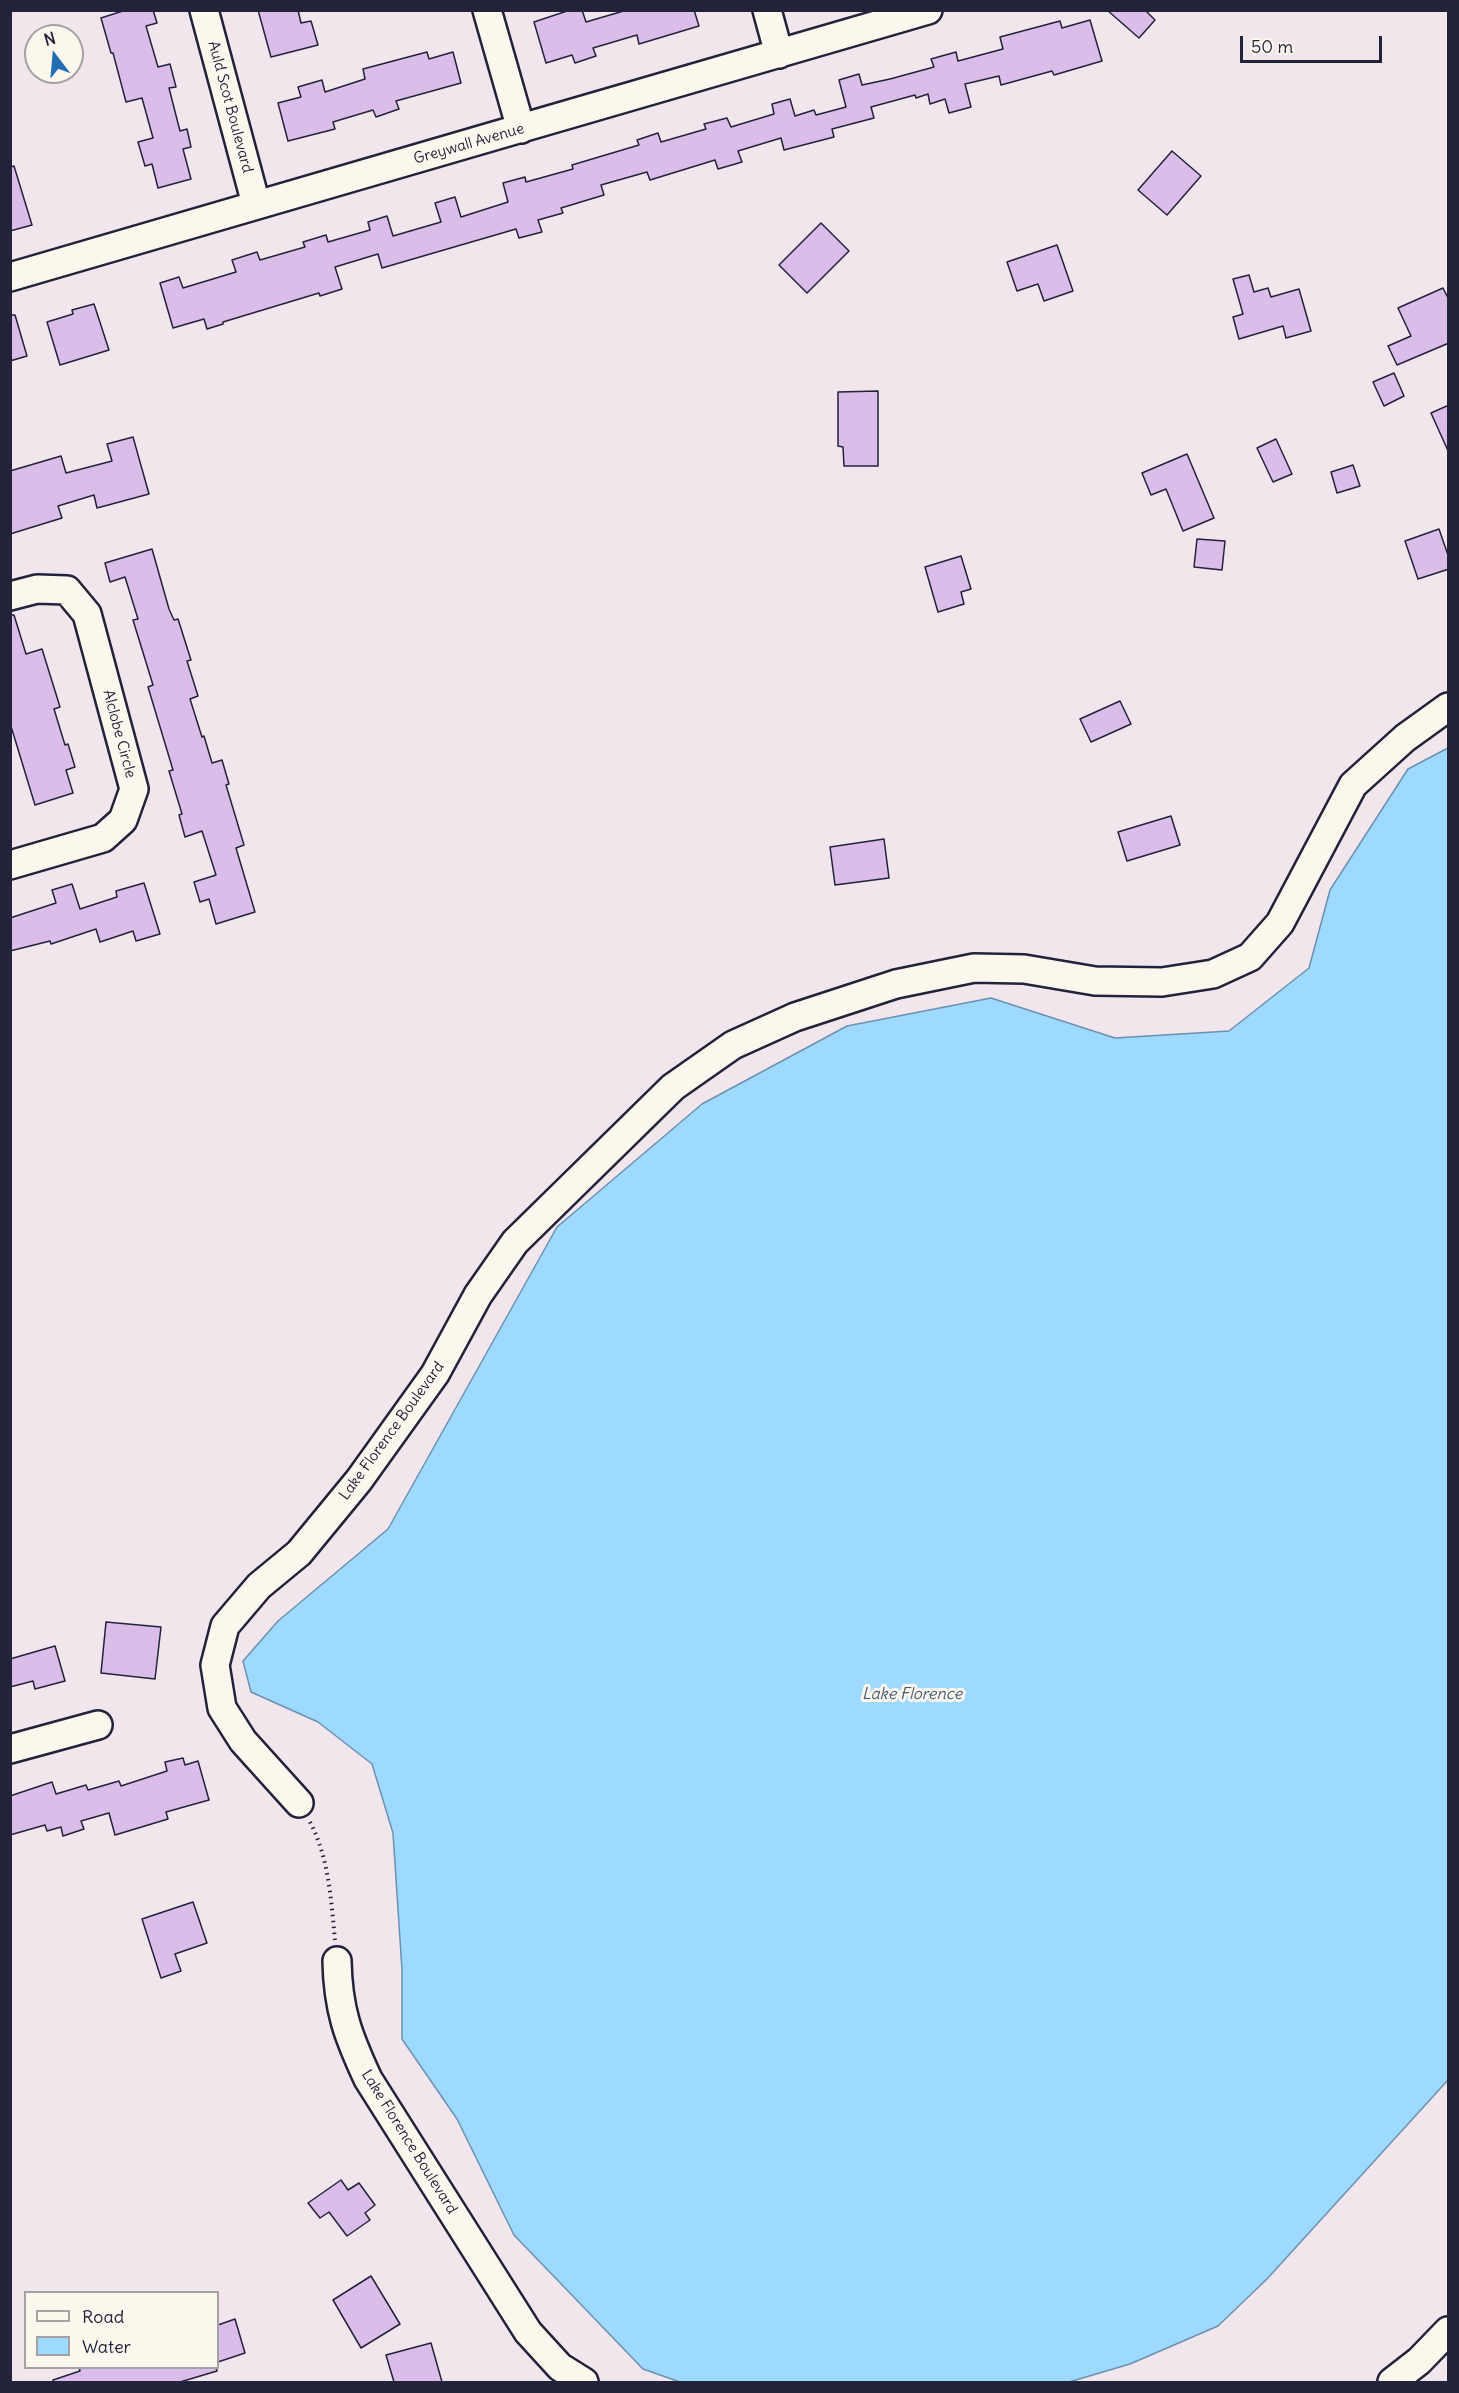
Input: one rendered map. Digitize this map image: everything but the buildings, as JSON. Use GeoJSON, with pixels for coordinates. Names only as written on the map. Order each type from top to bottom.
{"type":"FeatureCollection","features":[{"type":"Feature","properties":{"kind":"street","name":"Auld Scot Boulevard"},"geometry":{"type":"LineString","coordinates":[[204,10],[256,204]]}},
{"type":"Feature","properties":{"kind":"street"},"geometry":{"type":"LineString","coordinates":[[487,10],[522,129]]}},
{"type":"Feature","properties":{"kind":"street"},"geometry":{"type":"LineString","coordinates":[[766,10],[779,54]]}},
{"type":"Feature","properties":{"kind":"street","name":"Greywall Avenue"},"geometry":{"type":"LineString","coordinates":[[10,277],[928,10]]}},
{"type":"Feature","properties":{"kind":"street","name":"Alclobe Circle"},"geometry":{"type":"LineString","coordinates":[[10,596],[37,589],[67,590],[87,614],[134,789],[123,820],[103,838],[10,864]]}},
{"type":"Feature","properties":{"kind":"street","name":"Lake Florence Boulevard"},"geometry":{"type":"LineString","coordinates":[[299,1803],[243,1741],[222,1708],[215,1665],[225,1626],[259,1586],[299,1553],[359,1480],[435,1374],[478,1295],[515,1242],[673,1087],[734,1045],[795,1017],[896,984],[974,969],[1024,969],[1095,981],[1162,982],[1213,975],[1250,957],[1280,923],[1353,785],[1405,738],[1449,707]]}},
{"type":"Feature","properties":{"kind":"street"},"geometry":{"type":"LineString","coordinates":[[10,1749],[98,1725]]}},
{"type":"Feature","properties":{"kind":"street","name":"Lake Florence Boulevard"},"geometry":{"type":"LineString","coordinates":[[337,1961],[338,1993],[348,2036],[368,2079],[528,2332],[560,2367],[584,2382]]}},
{"type":"Feature","properties":{"kind":"street"},"geometry":{"type":"LineString","coordinates":[[1392,2382],[1419,2361],[1449,2331]]}},
{"type":"Feature","properties":{"kind":"path"},"geometry":{"type":"LineString","coordinates":[[299,1803],[317,1836],[330,1887],[337,1961]]}},
{"type":"Feature","properties":{"kind":"water","name":"Lake Florence"},"geometry":{"type":"Polygon","coordinates":[[[1448,748],[1448,2080],[1267,2279],[1218,2326],[1130,2364],[1069,2382],[680,2382],[643,2369],[514,2235],[457,2119],[402,2039],[402,1970],[393,1833],[372,1764],[318,1722],[251,1692],[243,1661],[278,1621],[388,1529],[557,1227],[702,1104],[847,1026],[991,998],[1115,1038],[1229,1031],[1309,968],[1330,890],[1408,769],[1448,748]]]}}]}
